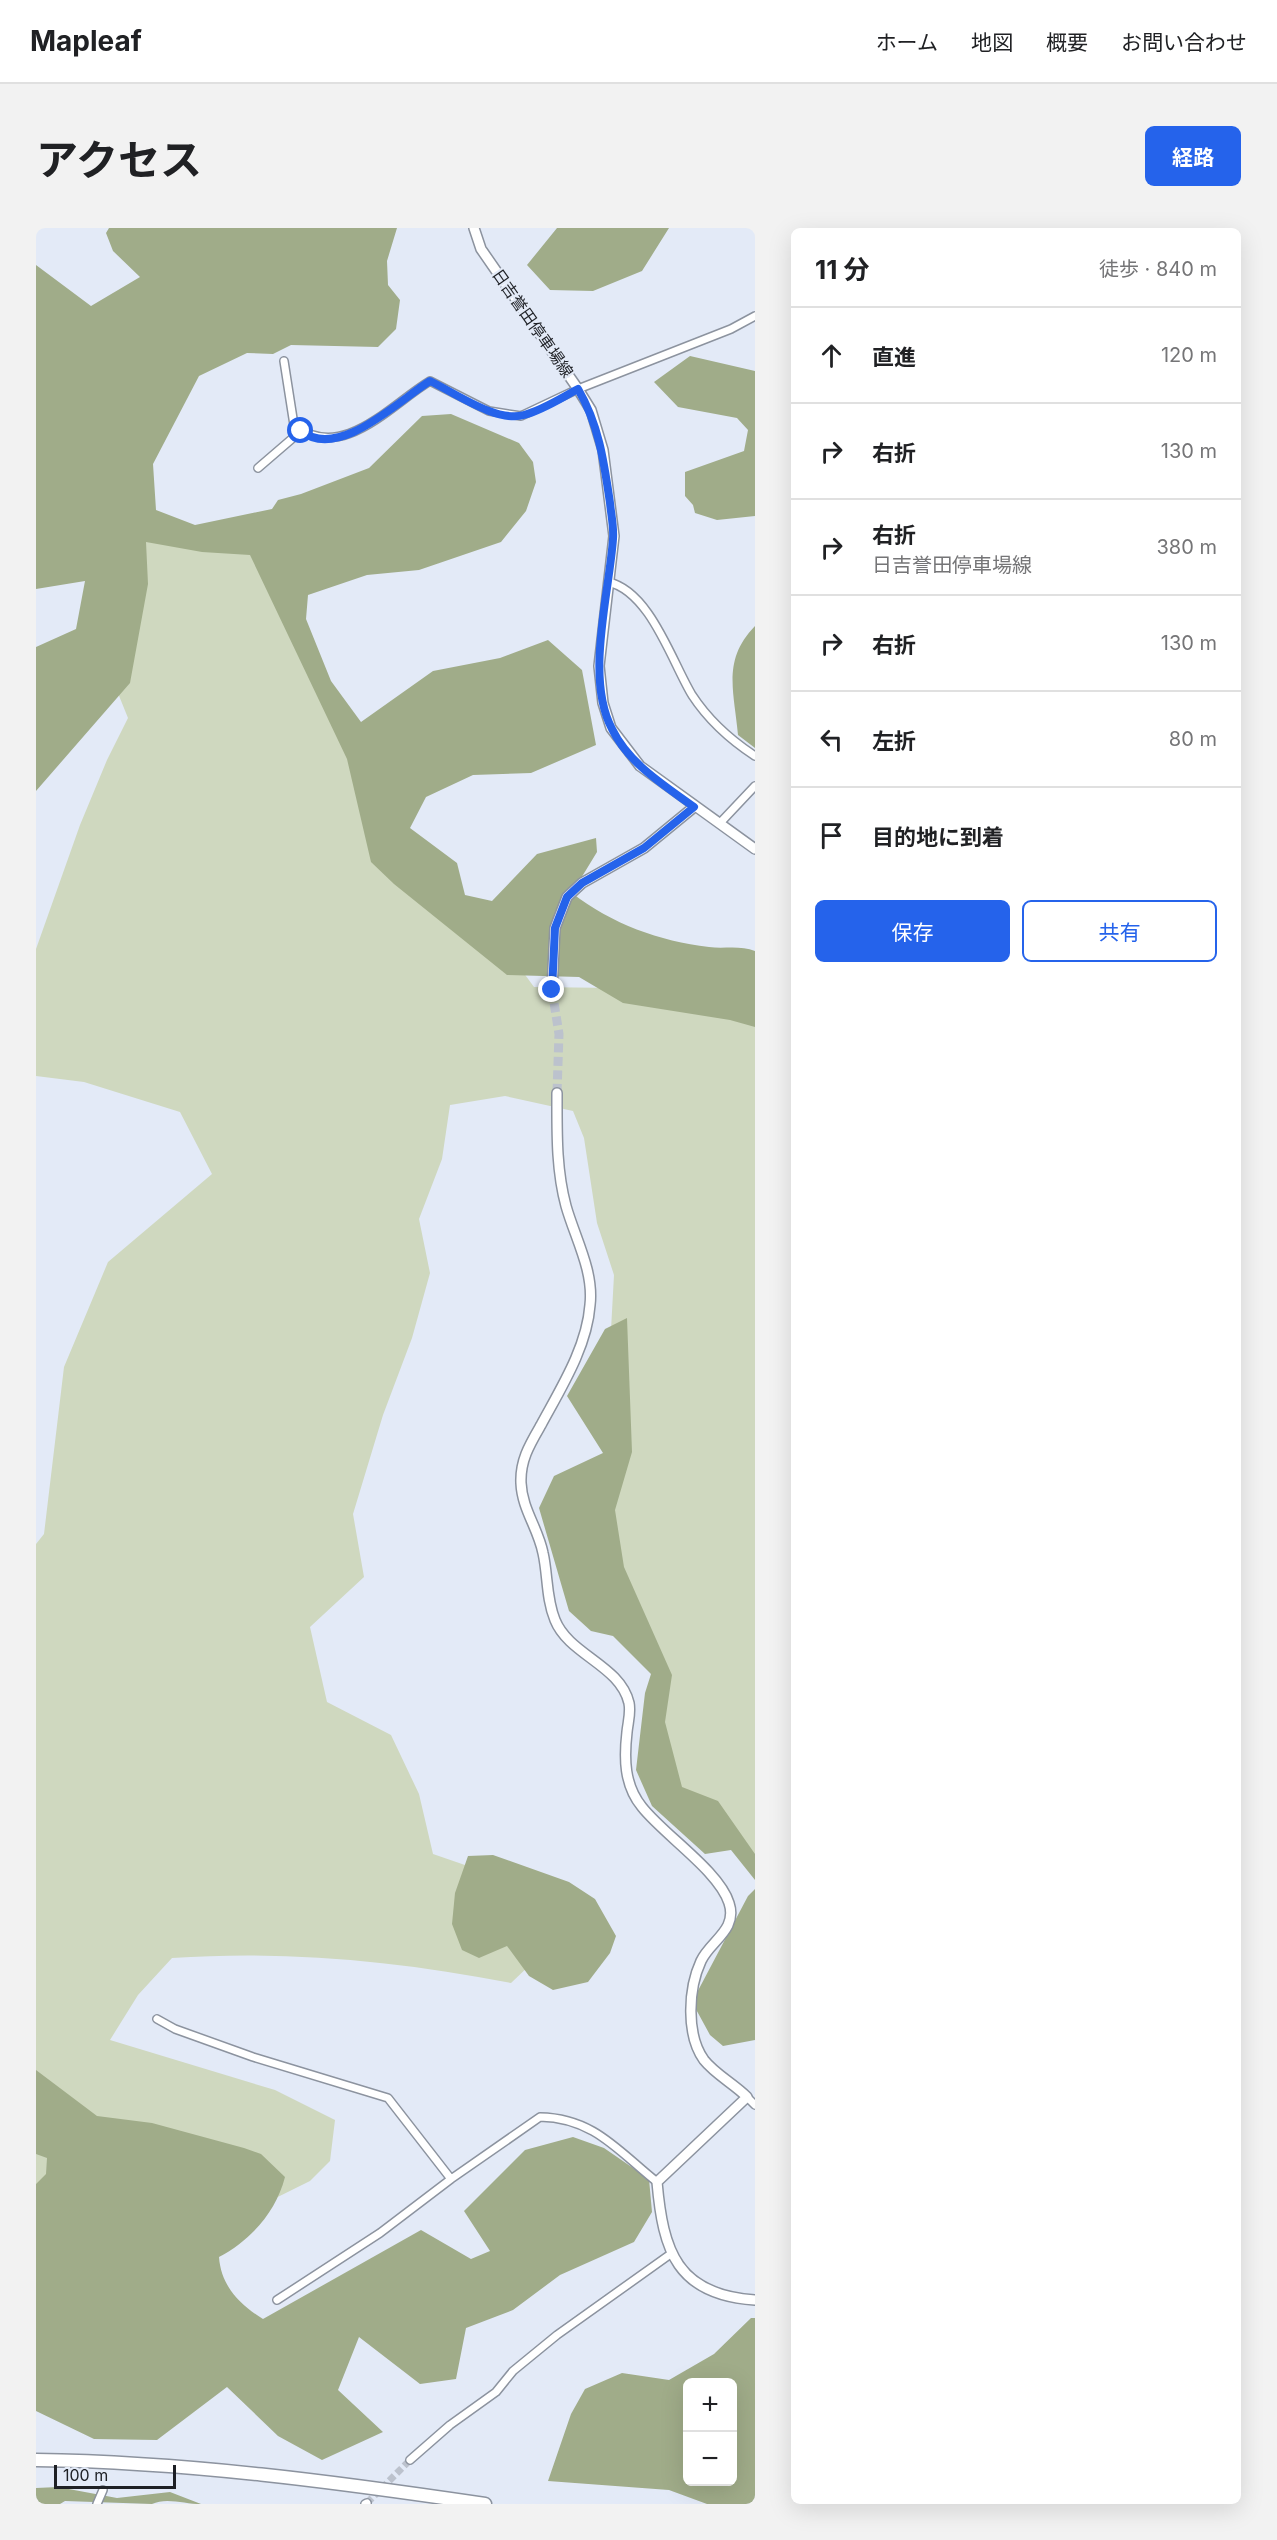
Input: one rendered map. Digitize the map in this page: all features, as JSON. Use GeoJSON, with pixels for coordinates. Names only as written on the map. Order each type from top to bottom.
{"type":"FeatureCollection","features":[{"type":"Feature","properties":{"kind":"highway"},"geometry":{"type":"LineString","coordinates":[[36,2460],[178,2466],[263,2474],[485,2504]]}},
{"type":"Feature","properties":{"kind":"street","name":"日吉誉田停車場線"},"geometry":{"type":"LineString","coordinates":[[474,228],[481,249],[591,410],[603,450],[614,536],[599,666],[603,703],[611,729],[640,766],[755,849]]}},
{"type":"Feature","properties":{"kind":"street"},"geometry":{"type":"LineString","coordinates":[[284,361],[289,408],[294,425],[307,436],[323,439],[346,436],[382,416],[430,381],[489,411],[521,416],[539,410],[578,389],[755,316]]}},
{"type":"Feature","properties":{"kind":"street"},"geometry":{"type":"LineString","coordinates":[[258,468],[301,431]]}},
{"type":"Feature","properties":{"kind":"street"},"geometry":{"type":"LineString","coordinates":[[608,582],[621,585],[650,618],[692,694],[716,727],[755,756]]}},
{"type":"Feature","properties":{"kind":"street"},"geometry":{"type":"LineString","coordinates":[[720,823],[755,786]]}},
{"type":"Feature","properties":{"kind":"street"},"geometry":{"type":"LineString","coordinates":[[552,990],[555,928],[567,897],[582,883],[644,848],[694,807]]}},
{"type":"Feature","properties":{"kind":"street"},"geometry":{"type":"LineString","coordinates":[[557,1093],[559,1168],[566,1205],[588,1275],[591,1302],[587,1330],[579,1350],[526,1450],[520,1482],[524,1504],[543,1552],[550,1601],[556,1623],[571,1642],[617,1682],[629,1704],[626,1769],[628,1781],[640,1806],[721,1886],[728,1900],[729,1921],[722,1936],[701,1959],[696,1973],[692,2014],[693,2030],[695,2044],[705,2061],[755,2105]]}},
{"type":"Feature","properties":{"kind":"street"},"geometry":{"type":"LineString","coordinates":[[157,2019],[175,2029],[253,2057],[388,2098],[451,2179]]}},
{"type":"Feature","properties":{"kind":"street"},"geometry":{"type":"LineString","coordinates":[[657,2182],[747,2097]]}},
{"type":"Feature","properties":{"kind":"street"},"geometry":{"type":"LineString","coordinates":[[277,2300],[380,2234],[451,2179],[540,2117],[572,2120],[593,2129],[657,2182],[665,2241],[689,2277],[710,2292],[732,2299],[755,2300]]}},
{"type":"Feature","properties":{"kind":"street"},"geometry":{"type":"LineString","coordinates":[[410,2460],[450,2425],[496,2392],[513,2371],[557,2335],[672,2253]]}},
{"type":"Feature","properties":{"kind":"street"},"geometry":{"type":"LineString","coordinates":[[97,2504],[103,2490]]}},
{"type":"Feature","properties":{"kind":"green space"},"geometry":{"type":"Polygon","coordinates":[[[109,228],[397,228],[387,261],[388,285],[400,300],[396,329],[378,347],[291,345],[273,354],[247,353],[199,376],[153,464],[156,510],[195,525],[272,509],[278,500],[301,494],[369,468],[422,416],[451,414],[519,443],[533,462],[536,482],[526,511],[501,542],[419,570],[367,575],[308,595],[306,619],[331,681],[361,722],[433,671],[500,658],[548,640],[582,670],[596,745],[531,773],[473,775],[426,797],[410,828],[457,863],[465,895],[492,901],[537,854],[596,838],[597,852],[572,893],[603,914],[654,935],[715,948],[744,948],[755,951],[755,1027],[730,1020],[623,1003],[579,977],[507,975],[394,884],[371,862],[347,759],[250,555],[202,552],[146,542],[148,584],[130,683],[36,791],[36,647],[76,629],[85,581],[36,589],[36,265],[91,306],[140,277],[113,251],[106,233],[109,228]]]}},
{"type":"Feature","properties":{"kind":"green space"},"geometry":{"type":"Polygon","coordinates":[[[557,228],[669,228],[642,271],[593,291],[550,290],[527,265],[557,228]]]}},
{"type":"Feature","properties":{"kind":"green space"},"geometry":{"type":"Polygon","coordinates":[[[690,356],[755,371],[755,516],[717,520],[695,513],[693,505],[685,496],[685,472],[744,451],[748,430],[737,418],[678,407],[654,382],[690,356]]]}},
{"type":"Feature","properties":{"kind":"green space"},"geometry":{"type":"Polygon","coordinates":[[[136,524],[274,548],[383,810],[498,938],[534,987],[616,988],[755,1016],[755,1863],[653,1771],[660,1682],[631,1630],[602,1494],[614,1275],[597,1223],[584,1138],[573,1111],[505,1096],[450,1105],[442,1159],[419,1219],[430,1273],[412,1338],[383,1415],[353,1514],[364,1577],[310,1627],[327,1702],[391,1735],[419,1794],[433,1854],[491,1874],[552,1944],[511,1983],[385,1963],[342,1959],[257,1955],[172,1958],[138,1995],[110,2040],[275,2090],[335,2120],[330,2161],[310,2181],[231,2220],[36,2326],[36,1544],[44,1534],[64,1367],[108,1262],[212,1174],[180,1112],[84,1082],[36,1076],[36,949],[80,825],[107,760],[128,718],[109,671],[136,524]]]}},
{"type":"Feature","properties":{"kind":"green space"},"geometry":{"type":"Polygon","coordinates":[[[755,626],[755,748],[738,735],[733,677],[738,651],[755,626]]]}},
{"type":"Feature","properties":{"kind":"green space"},"geometry":{"type":"Polygon","coordinates":[[[627,1318],[632,1452],[615,1510],[624,1567],[672,1675],[665,1722],[682,1787],[718,1801],[755,1854],[755,1880],[731,1850],[705,1854],[652,1806],[636,1770],[645,1693],[651,1674],[613,1636],[591,1631],[569,1611],[539,1508],[554,1476],[603,1453],[567,1396],[605,1329],[627,1318]]]}},
{"type":"Feature","properties":{"kind":"green space"},"geometry":{"type":"Polygon","coordinates":[[[493,1855],[569,1882],[595,1899],[616,1936],[610,1953],[588,1982],[553,1990],[529,1976],[507,1946],[479,1958],[462,1950],[452,1924],[455,1893],[468,1856],[493,1855]]]}},
{"type":"Feature","properties":{"kind":"green space"},"geometry":{"type":"Polygon","coordinates":[[[755,1889],[755,2040],[723,2046],[710,2035],[692,2002],[748,1896],[755,1889]]]}},
{"type":"Feature","properties":{"kind":"green space"},"geometry":{"type":"Polygon","coordinates":[[[36,2070],[97,2116],[152,2123],[244,2148],[261,2154],[285,2177],[275,2202],[261,2224],[242,2242],[219,2257],[223,2277],[233,2294],[263,2319],[421,2230],[471,2259],[490,2251],[464,2211],[525,2150],[573,2137],[604,2148],[649,2179],[652,2212],[634,2242],[560,2275],[513,2310],[466,2328],[456,2379],[420,2384],[359,2337],[338,2390],[383,2432],[322,2460],[278,2436],[227,2387],[157,2440],[94,2439],[36,2411],[36,2184],[46,2174],[47,2158],[36,2154],[36,2070]]]}},
{"type":"Feature","properties":{"kind":"green space"},"geometry":{"type":"Polygon","coordinates":[[[751,2318],[755,2318],[755,2504],[707,2504],[669,2490],[548,2481],[571,2414],[585,2389],[622,2373],[669,2380],[714,2354],[751,2318]]]}},
{"type":"Feature","properties":{"kind":"green space"},"geometry":{"type":"Polygon","coordinates":[[[58,2487],[117,2498],[170,2492],[201,2504],[169,2501],[152,2504],[65,2501],[60,2504],[36,2504],[36,2488],[58,2487]]]}},
{"type":"Feature","properties":{"kind":"tunnel"},"geometry":{"type":"LineString","coordinates":[[552,990],[559,1034],[557,1093]]}},
{"type":"Feature","properties":{"kind":"tunnel"},"geometry":{"type":"LineString","coordinates":[[367,2503],[410,2460]]}},
{"type":"Feature","properties":{"kind":"route"},"geometry":{"type":"LineString","coordinates":[[301,431],[307,436],[323,439],[346,436],[382,416],[430,381],[489,411],[504,415],[521,416],[539,410],[578,389],[591,410],[603,450],[614,536],[599,666],[603,703],[611,729],[626,750],[640,766],[694,807],[644,848],[582,883],[567,897],[559,912],[555,928],[552,990]]}}]}
